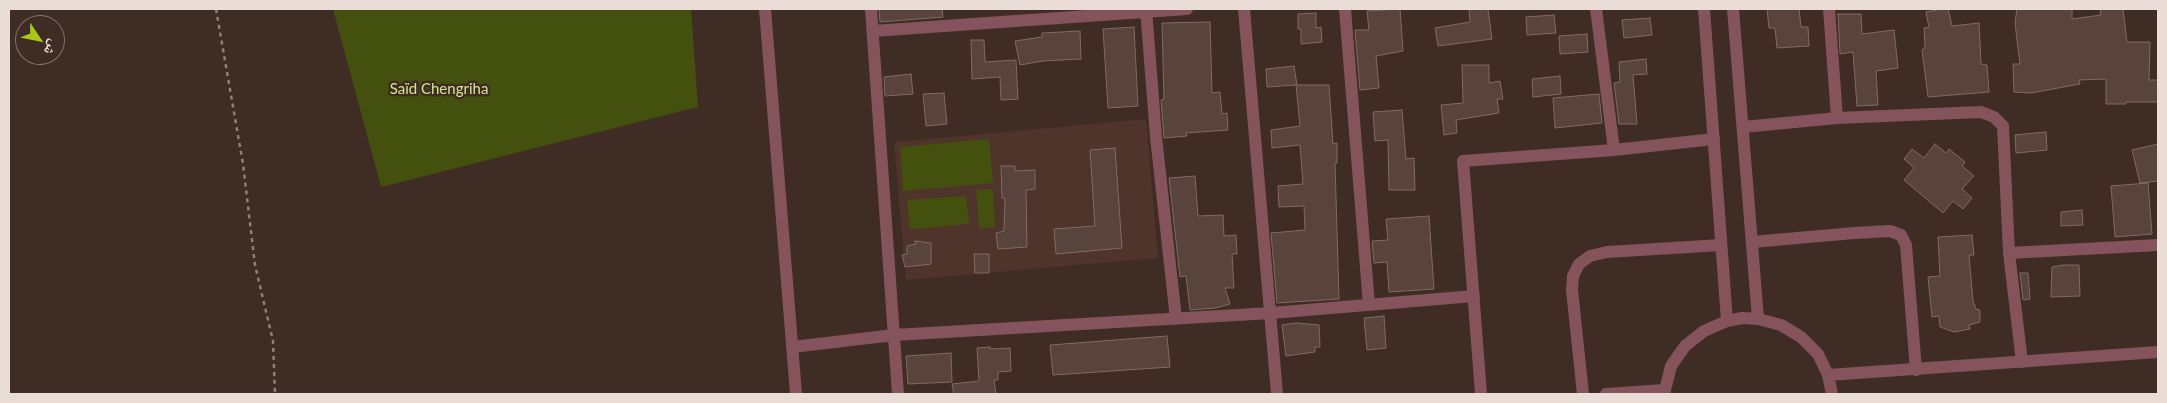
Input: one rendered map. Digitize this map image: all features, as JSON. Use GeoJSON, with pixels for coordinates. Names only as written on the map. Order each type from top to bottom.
{"type":"FeatureCollection","features":[{"type":"Feature","properties":{"kind":"street"},"geometry":{"type":"LineString","coordinates":[[765,9],[796,394]]}},
{"type":"Feature","properties":{"kind":"street"},"geometry":{"type":"LineString","coordinates":[[872,9],[898,394]]}},
{"type":"Feature","properties":{"kind":"street"},"geometry":{"type":"LineString","coordinates":[[873,32],[1146,10],[1187,9]]}},
{"type":"Feature","properties":{"kind":"street"},"geometry":{"type":"LineString","coordinates":[[1244,9],[1277,394]]}},
{"type":"Feature","properties":{"kind":"street"},"geometry":{"type":"LineString","coordinates":[[1345,9],[1369,305]]}},
{"type":"Feature","properties":{"kind":"street"},"geometry":{"type":"LineString","coordinates":[[1596,9],[1614,150]]}},
{"type":"Feature","properties":{"kind":"street"},"geometry":{"type":"LineString","coordinates":[[1704,9],[1727,321]]}},
{"type":"Feature","properties":{"kind":"street"},"geometry":{"type":"LineString","coordinates":[[1734,9],[1758,319]]}},
{"type":"Feature","properties":{"kind":"street"},"geometry":{"type":"LineString","coordinates":[[1829,9],[1837,118]]}},
{"type":"Feature","properties":{"kind":"street"},"geometry":{"type":"LineString","coordinates":[[1146,10],[1156,136],[1176,319]]}},
{"type":"Feature","properties":{"kind":"street"},"geometry":{"type":"LineString","coordinates":[[1743,128],[1837,118],[1980,112],[1998,120],[2004,132],[2009,253],[2022,362]]}},
{"type":"Feature","properties":{"kind":"street"},"geometry":{"type":"LineString","coordinates":[[1481,394],[1463,161],[1614,150],[1714,139]]}},
{"type":"Feature","properties":{"kind":"street"},"geometry":{"type":"LineString","coordinates":[[1752,242],[1890,231],[1901,235],[1906,246],[1916,370]]}},
{"type":"Feature","properties":{"kind":"street"},"geometry":{"type":"LineString","coordinates":[[2009,253],[2158,244]]}},
{"type":"Feature","properties":{"kind":"street"},"geometry":{"type":"LineString","coordinates":[[1582,394],[1572,290],[1573,276],[1579,264],[1590,256],[1607,252],[1721,245]]}},
{"type":"Feature","properties":{"kind":"street"},"geometry":{"type":"LineString","coordinates":[[792,347],[894,335],[1271,313],[1474,296]]}},
{"type":"Feature","properties":{"kind":"street"},"geometry":{"type":"LineString","coordinates":[[1606,394],[1664,392],[1671,366],[1685,346],[1704,331],[1727,321],[1758,319],[1781,325],[1801,337],[1818,354],[1828,375],[1832,394]]}},
{"type":"Feature","properties":{"kind":"street"},"geometry":{"type":"LineString","coordinates":[[1828,375],[2158,352]]}},
{"type":"Feature","properties":{"kind":"path"},"geometry":{"type":"LineString","coordinates":[[216,9],[244,172],[255,265],[273,341],[275,394]]}},
{"type":"Feature","properties":{"kind":"shaded area"},"geometry":{"type":"Polygon","coordinates":[[[1146,119],[1158,258],[906,280],[894,142],[1146,119]]]}},
{"type":"Feature","properties":{"kind":"green space","name":"Saïd Chengriha"},"geometry":{"type":"Polygon","coordinates":[[[333,9],[691,9],[698,107],[381,187],[333,9]]]}},
{"type":"Feature","properties":{"kind":"green space"},"geometry":{"type":"Polygon","coordinates":[[[989,139],[993,183],[903,191],[900,147],[989,139]]]}},
{"type":"Feature","properties":{"kind":"green space"},"geometry":{"type":"Polygon","coordinates":[[[993,189],[995,227],[979,228],[976,190],[993,189]]]}},
{"type":"Feature","properties":{"kind":"green space"},"geometry":{"type":"Polygon","coordinates":[[[966,196],[969,224],[910,229],[907,200],[966,196]]]}},
{"type":"Feature","properties":{"kind":"building"},"geometry":{"type":"Polygon","coordinates":[[[879,9],[942,9],[943,17],[880,22],[879,9]]]}},
{"type":"Feature","properties":{"kind":"building"},"geometry":{"type":"Polygon","coordinates":[[[1400,9],[1403,51],[1376,56],[1379,88],[1360,90],[1355,30],[1369,30],[1367,11],[1400,9]]]}},
{"type":"Feature","properties":{"kind":"building"},"geometry":{"type":"Polygon","coordinates":[[[1469,9],[1488,9],[1492,39],[1438,46],[1435,28],[1470,22],[1469,9]]]}},
{"type":"Feature","properties":{"kind":"building"},"geometry":{"type":"Polygon","coordinates":[[[1767,9],[1799,9],[1801,27],[1808,27],[1809,46],[1777,48],[1775,28],[1769,28],[1767,9]]]}},
{"type":"Feature","properties":{"kind":"building"},"geometry":{"type":"Polygon","coordinates":[[[1948,9],[1952,26],[1979,23],[1981,64],[1987,65],[1989,92],[1928,97],[1922,50],[1925,48],[1924,28],[1929,27],[1926,12],[1948,9]]]}},
{"type":"Feature","properties":{"kind":"building"},"geometry":{"type":"Polygon","coordinates":[[[2017,9],[2072,9],[2072,19],[2101,15],[2100,9],[2123,9],[2127,42],[2150,42],[2149,80],[2158,80],[2158,102],[2106,104],[2106,79],[2079,80],[2080,84],[2031,93],[2014,92],[2013,64],[2020,64],[2015,23],[2017,9]]]}},
{"type":"Feature","properties":{"kind":"building"},"geometry":{"type":"Polygon","coordinates":[[[1316,13],[1316,28],[1321,27],[1322,42],[1301,44],[1298,14],[1316,13]]]}},
{"type":"Feature","properties":{"kind":"building"},"geometry":{"type":"Polygon","coordinates":[[[1838,14],[1861,14],[1862,34],[1894,30],[1898,68],[1876,71],[1878,105],[1857,106],[1853,52],[1840,54],[1838,14]]]}},
{"type":"Feature","properties":{"kind":"building"},"geometry":{"type":"Polygon","coordinates":[[[1554,15],[1556,33],[1527,35],[1526,17],[1554,15]]]}},
{"type":"Feature","properties":{"kind":"building"},"geometry":{"type":"Polygon","coordinates":[[[1650,18],[1652,35],[1624,38],[1622,20],[1650,18]]]}},
{"type":"Feature","properties":{"kind":"building"},"geometry":{"type":"Polygon","coordinates":[[[1210,22],[1212,93],[1220,92],[1222,114],[1227,113],[1228,130],[1186,133],[1187,136],[1164,138],[1161,100],[1164,99],[1162,23],[1210,22]]]}},
{"type":"Feature","properties":{"kind":"building"},"geometry":{"type":"Polygon","coordinates":[[[1134,27],[1138,106],[1108,108],[1103,29],[1134,27]]]}},
{"type":"Feature","properties":{"kind":"building"},"geometry":{"type":"Polygon","coordinates":[[[1080,31],[1081,59],[1043,61],[1020,65],[1015,41],[1042,37],[1042,33],[1080,31]]]}},
{"type":"Feature","properties":{"kind":"building"},"geometry":{"type":"Polygon","coordinates":[[[1587,34],[1588,52],[1560,54],[1559,36],[1587,34]]]}},
{"type":"Feature","properties":{"kind":"building"},"geometry":{"type":"Polygon","coordinates":[[[971,40],[984,40],[985,62],[1016,60],[1018,99],[1001,100],[1000,77],[972,79],[971,40]]]}},
{"type":"Feature","properties":{"kind":"building"},"geometry":{"type":"Polygon","coordinates":[[[1646,59],[1647,74],[1633,75],[1637,124],[1619,124],[1614,83],[1620,82],[1619,62],[1646,59]]]}},
{"type":"Feature","properties":{"kind":"building"},"geometry":{"type":"Polygon","coordinates":[[[1462,65],[1489,65],[1489,83],[1500,81],[1503,99],[1497,99],[1499,113],[1456,120],[1457,133],[1444,135],[1441,105],[1463,103],[1462,65]]]}},
{"type":"Feature","properties":{"kind":"building"},"geometry":{"type":"Polygon","coordinates":[[[1294,66],[1297,85],[1329,85],[1333,144],[1337,143],[1337,163],[1335,163],[1339,299],[1277,303],[1271,233],[1305,230],[1304,206],[1279,207],[1278,186],[1303,184],[1300,145],[1272,148],[1271,130],[1300,126],[1296,85],[1267,87],[1266,69],[1294,66]]]}},
{"type":"Feature","properties":{"kind":"building"},"geometry":{"type":"Polygon","coordinates":[[[911,74],[913,94],[885,96],[884,77],[911,74]]]}},
{"type":"Feature","properties":{"kind":"building"},"geometry":{"type":"Polygon","coordinates":[[[1560,76],[1561,94],[1533,97],[1532,79],[1560,76]]]}},
{"type":"Feature","properties":{"kind":"building"},"geometry":{"type":"Polygon","coordinates":[[[944,93],[947,124],[926,126],[923,94],[944,93]]]}},
{"type":"Feature","properties":{"kind":"building"},"geometry":{"type":"Polygon","coordinates":[[[1599,94],[1602,123],[1555,128],[1553,98],[1599,94]]]}},
{"type":"Feature","properties":{"kind":"building"},"geometry":{"type":"Polygon","coordinates":[[[1402,110],[1406,159],[1414,158],[1415,190],[1389,190],[1388,140],[1375,141],[1373,112],[1402,110]]]}},
{"type":"Feature","properties":{"kind":"building"},"geometry":{"type":"Polygon","coordinates":[[[2046,132],[2047,150],[2016,153],[2015,135],[2046,132]]]}},
{"type":"Feature","properties":{"kind":"building"},"geometry":{"type":"Polygon","coordinates":[[[1935,144],[1946,153],[1949,149],[1965,162],[1962,166],[1974,176],[1962,189],[1972,198],[1963,209],[1953,201],[1943,213],[1904,180],[1914,168],[1904,159],[1912,149],[1924,158],[1935,144]]]}},
{"type":"Feature","properties":{"kind":"building"},"geometry":{"type":"Polygon","coordinates":[[[2158,144],[2158,181],[2140,183],[2132,150],[2158,144]]]}},
{"type":"Feature","properties":{"kind":"building"},"geometry":{"type":"Polygon","coordinates":[[[1115,148],[1122,248],[1056,254],[1054,229],[1095,226],[1090,150],[1115,148]]]}},
{"type":"Feature","properties":{"kind":"building"},"geometry":{"type":"Polygon","coordinates":[[[1001,166],[1015,166],[1015,171],[1035,170],[1035,189],[1026,190],[1027,247],[998,249],[996,233],[1004,231],[1005,198],[1002,198],[1001,166]]]}},
{"type":"Feature","properties":{"kind":"building"},"geometry":{"type":"Polygon","coordinates":[[[1195,176],[1198,216],[1223,215],[1224,236],[1236,235],[1237,254],[1232,254],[1234,288],[1225,288],[1230,304],[1216,308],[1190,310],[1186,276],[1180,277],[1169,178],[1195,176]]]}},
{"type":"Feature","properties":{"kind":"building"},"geometry":{"type":"Polygon","coordinates":[[[2148,183],[2152,234],[2115,237],[2111,186],[2148,183]]]}},
{"type":"Feature","properties":{"kind":"building"},"geometry":{"type":"Polygon","coordinates":[[[2082,210],[2083,225],[2061,226],[2061,212],[2082,210]]]}},
{"type":"Feature","properties":{"kind":"building"},"geometry":{"type":"Polygon","coordinates":[[[1429,216],[1434,289],[1389,292],[1387,262],[1374,263],[1372,241],[1388,240],[1386,219],[1429,216]]]}},
{"type":"Feature","properties":{"kind":"building"},"geometry":{"type":"Polygon","coordinates":[[[1972,235],[1974,255],[1969,255],[1973,301],[1976,309],[1980,310],[1980,322],[1969,325],[1970,329],[1954,332],[1940,327],[1939,316],[1932,317],[1928,277],[1940,276],[1938,237],[1972,235]]]}},
{"type":"Feature","properties":{"kind":"building"},"geometry":{"type":"Polygon","coordinates":[[[915,241],[931,243],[931,264],[905,267],[902,255],[907,254],[907,246],[916,244],[915,241]]]}},
{"type":"Feature","properties":{"kind":"building"},"geometry":{"type":"Polygon","coordinates":[[[974,254],[989,254],[989,273],[975,273],[974,254]]]}},
{"type":"Feature","properties":{"kind":"building"},"geometry":{"type":"Polygon","coordinates":[[[2079,265],[2080,296],[2051,297],[2052,267],[2079,265]]]}},
{"type":"Feature","properties":{"kind":"building"},"geometry":{"type":"Polygon","coordinates":[[[2020,273],[2028,273],[2030,299],[2023,300],[2020,273]]]}},
{"type":"Feature","properties":{"kind":"building"},"geometry":{"type":"Polygon","coordinates":[[[1384,316],[1386,348],[1367,350],[1364,318],[1384,316]]]}},
{"type":"Feature","properties":{"kind":"building"},"geometry":{"type":"Polygon","coordinates":[[[1296,323],[1319,325],[1320,347],[1315,347],[1315,352],[1286,356],[1282,325],[1296,323]]]}},
{"type":"Feature","properties":{"kind":"building"},"geometry":{"type":"Polygon","coordinates":[[[1167,336],[1170,367],[1053,375],[1050,345],[1167,336]]]}},
{"type":"Feature","properties":{"kind":"building"},"geometry":{"type":"Polygon","coordinates":[[[990,347],[990,349],[1010,348],[1011,371],[998,372],[998,380],[994,380],[996,394],[954,394],[952,384],[979,381],[977,348],[990,347]]]}},
{"type":"Feature","properties":{"kind":"building"},"geometry":{"type":"Polygon","coordinates":[[[951,353],[952,382],[908,384],[906,356],[951,353]]]}}]}
